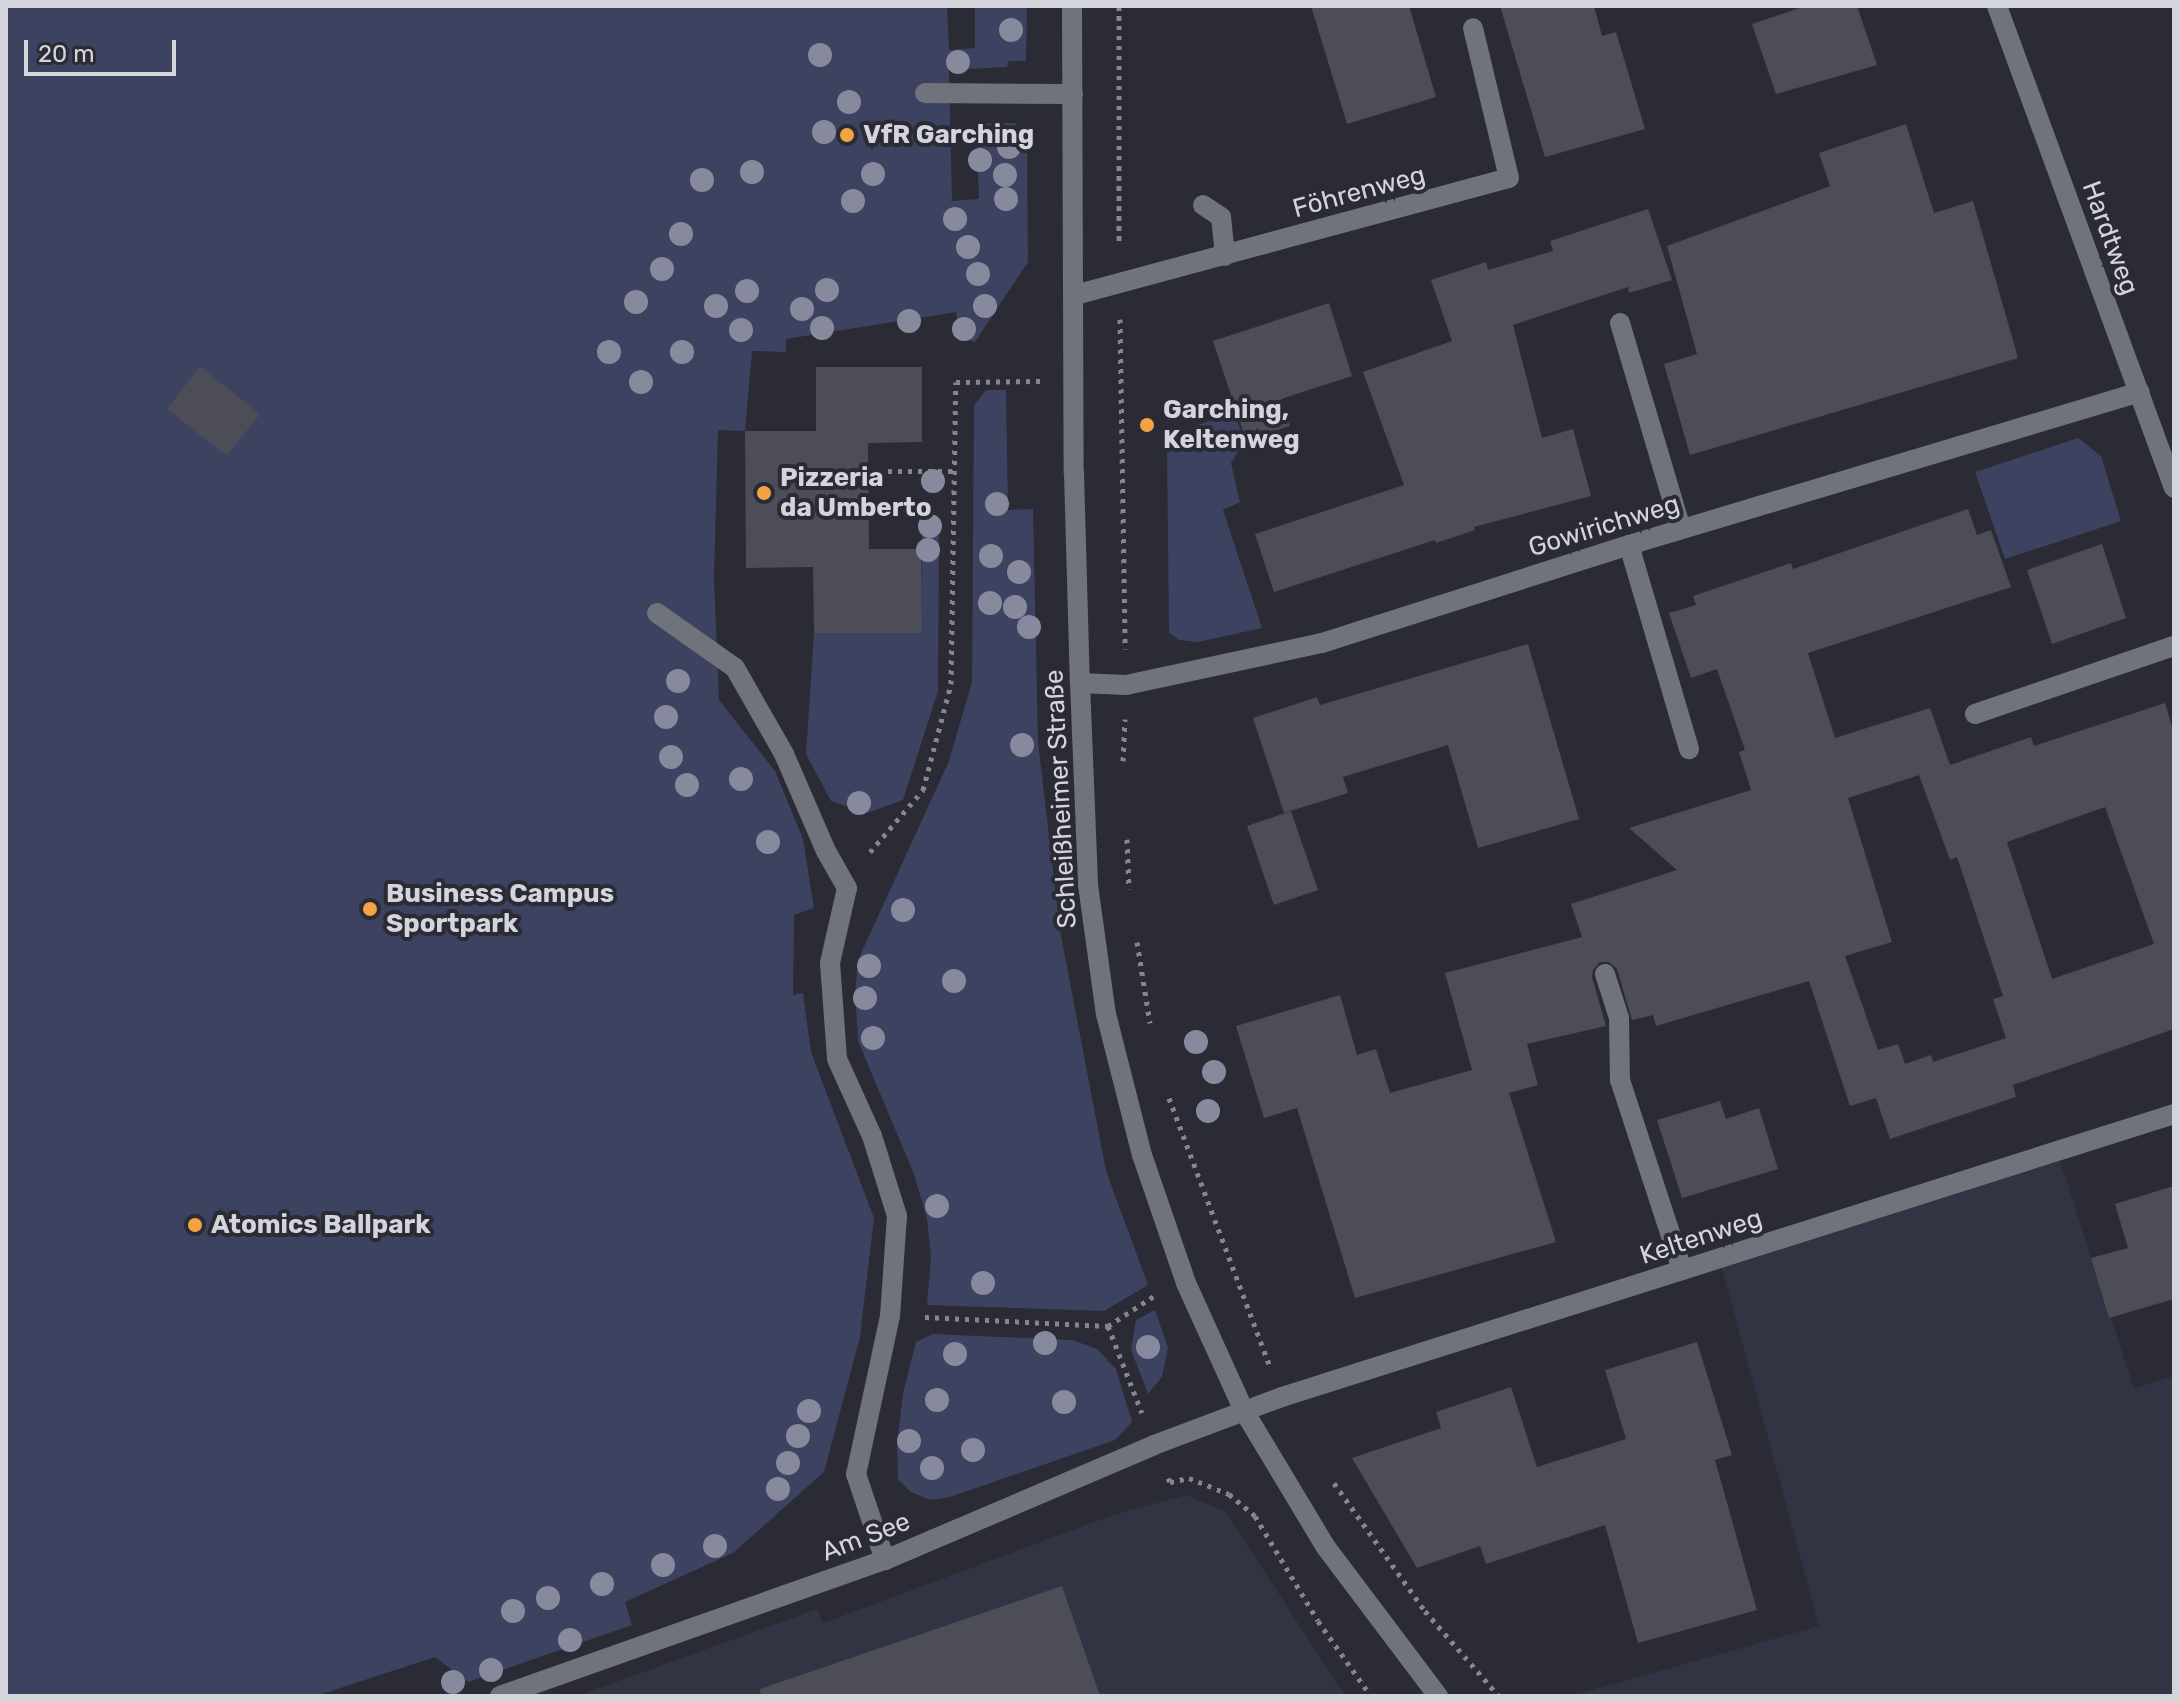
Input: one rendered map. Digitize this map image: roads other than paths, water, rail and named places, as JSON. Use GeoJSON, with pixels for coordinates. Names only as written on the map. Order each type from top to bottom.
{"type":"FeatureCollection","features":[{"type":"Feature","properties":{"kind":"street","name":"Schleißheimer Straße"},"geometry":{"type":"LineString","coordinates":[[1072,6],[1074,380],[1080,683],[1088,885],[1106,1014],[1142,1155],[1186,1283],[1244,1411],[1325,1546],[1438,1696]]}},
{"type":"Feature","properties":{"kind":"street","name":"Hardtweg"},"geometry":{"type":"LineString","coordinates":[[1997,6],[2174,488]]}},
{"type":"Feature","properties":{"kind":"street","name":"Föhrenweg"},"geometry":{"type":"LineString","coordinates":[[1075,295],[1509,178],[1473,28]]}},
{"type":"Feature","properties":{"kind":"street"},"geometry":{"type":"LineString","coordinates":[[925,93],[1073,94]]}},
{"type":"Feature","properties":{"kind":"street"},"geometry":{"type":"LineString","coordinates":[[1203,205],[1221,217],[1225,256]]}},
{"type":"Feature","properties":{"kind":"street"},"geometry":{"type":"LineString","coordinates":[[1620,323],[1681,529]]}},
{"type":"Feature","properties":{"kind":"street","name":"Gowirichweg"},"geometry":{"type":"LineString","coordinates":[[1080,683],[1126,685],[1322,643],[1681,529],[2140,392]]}},
{"type":"Feature","properties":{"kind":"street"},"geometry":{"type":"LineString","coordinates":[[1629,545],[1689,749]]}},
{"type":"Feature","properties":{"kind":"street"},"geometry":{"type":"LineString","coordinates":[[657,613],[735,668],[784,754],[826,851],[847,888],[830,963],[837,1059],[872,1136],[897,1216],[890,1316],[856,1474],[885,1560]]}},
{"type":"Feature","properties":{"kind":"street"},"geometry":{"type":"LineString","coordinates":[[1975,714],[2174,646]]}},
{"type":"Feature","properties":{"kind":"street"},"geometry":{"type":"LineString","coordinates":[[1605,974],[1619,1018],[1620,1080],[1682,1270]]}},
{"type":"Feature","properties":{"kind":"street","name":"Keltenweg"},"geometry":{"type":"LineString","coordinates":[[1244,1411],[2174,1114]]}},
{"type":"Feature","properties":{"kind":"street","name":"Am See"},"geometry":{"type":"LineString","coordinates":[[500,1696],[885,1560],[1154,1445],[1244,1411]]}},
{"type":"Feature","properties":{"kind":"place","name":"VfR Garching"},"geometry":{"type":"Point","coordinates":[847,135]}},
{"type":"Feature","properties":{"kind":"place","name":"Garching, Keltenweg"},"geometry":{"type":"Point","coordinates":[1147,425]}},
{"type":"Feature","properties":{"kind":"place","name":"Pizzeria da Umberto"},"geometry":{"type":"Point","coordinates":[764,493]}},
{"type":"Feature","properties":{"kind":"place","name":"Business Campus Sportpark"},"geometry":{"type":"Point","coordinates":[370,909]}},
{"type":"Feature","properties":{"kind":"place","name":"Atomics Ballpark"},"geometry":{"type":"Point","coordinates":[195,1225]}}]}
